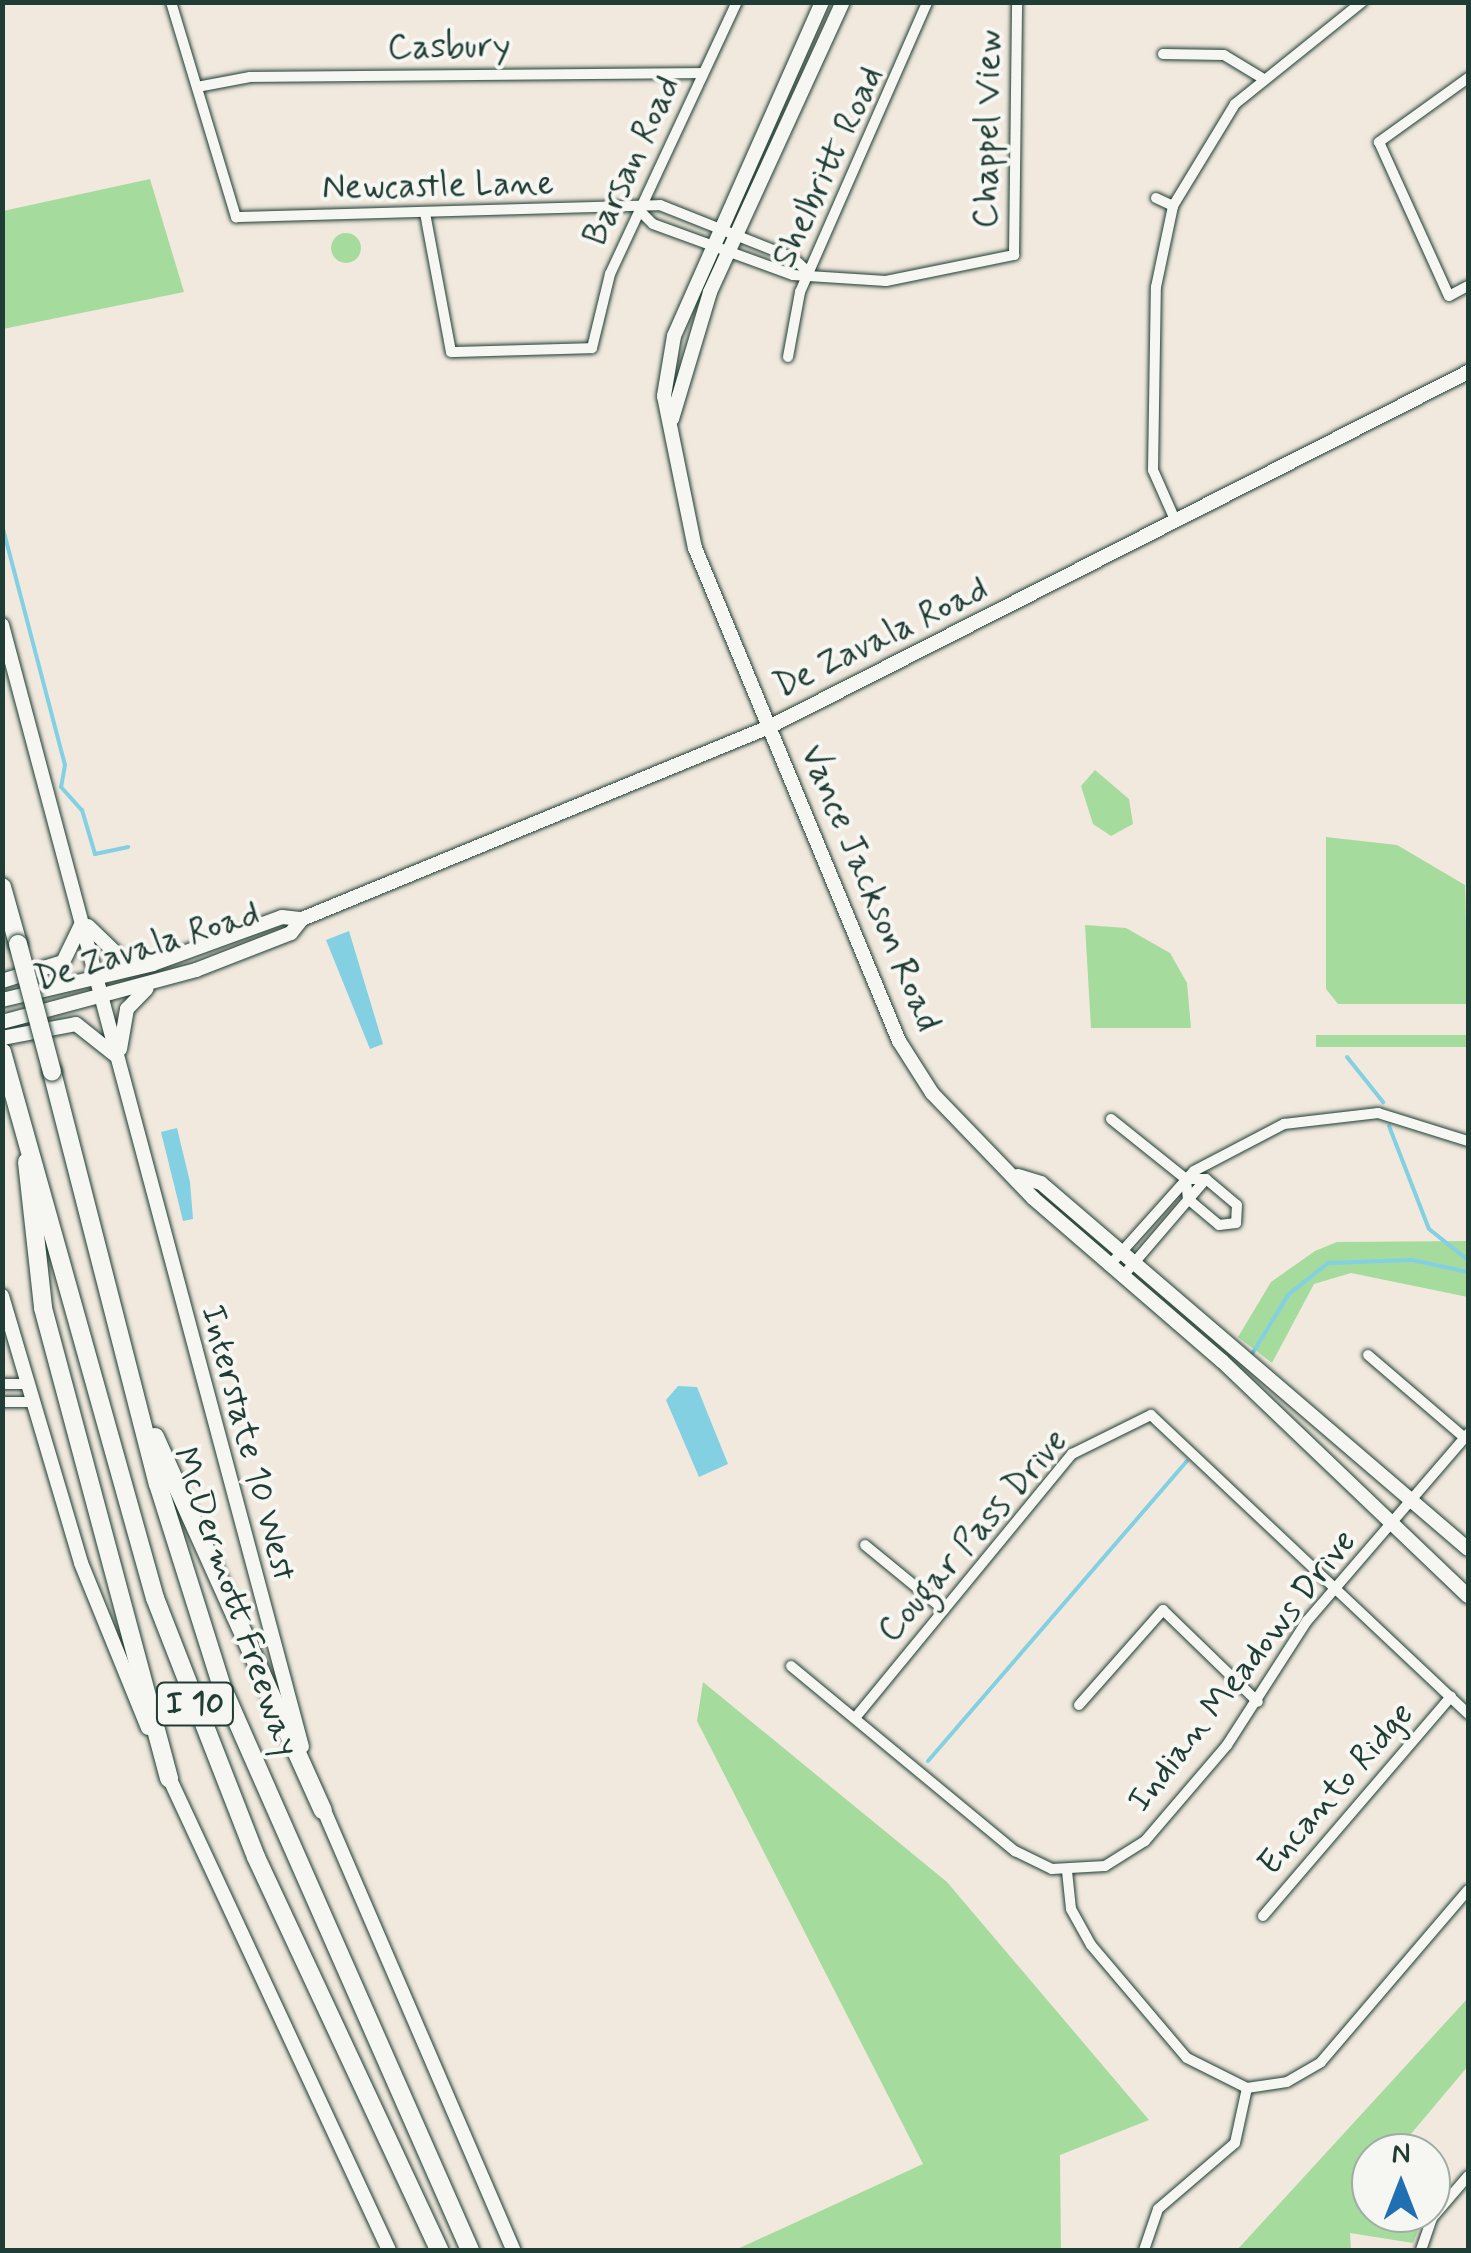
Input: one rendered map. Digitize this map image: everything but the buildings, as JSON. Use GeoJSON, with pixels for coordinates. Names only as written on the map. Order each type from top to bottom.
{"type":"FeatureCollection","features":[{"type":"Feature","properties":{"kind":"highway","name":"McDermott Freeway"},"geometry":{"type":"LineString","coordinates":[[2,887],[125,1365],[222,1687],[470,2250]]}},
{"type":"Feature","properties":{"kind":"highway","name":"McDermott Freeway"},"geometry":{"type":"LineString","coordinates":[[2,1052],[154,1598],[250,1841],[439,2250]]}},
{"type":"Feature","properties":{"kind":"highway"},"geometry":{"type":"LineString","coordinates":[[24,1132],[43,1308],[169,1778]]}},
{"type":"Feature","properties":{"kind":"highway"},"geometry":{"type":"LineString","coordinates":[[125,1365],[323,1810]]}},
{"type":"Feature","properties":{"kind":"main road","name":"Vance Jackson Road"},"geometry":{"type":"LineString","coordinates":[[822,2],[712,242],[674,336],[664,396],[672,419],[688,532],[899,1042],[939,1101],[1109,1266],[1394,1521],[1468,1596]]}},
{"type":"Feature","properties":{"kind":"main road","name":"Vance Jackson Road"},"geometry":{"type":"LineString","coordinates":[[672,419],[731,249],[843,2]]}},
{"type":"Feature","properties":{"kind":"main road","name":"De Zavala Road"},"geometry":{"type":"LineString","coordinates":[[2,1000],[153,964],[282,917],[302,919],[770,726],[1468,372]]}},
{"type":"Feature","properties":{"kind":"main road","name":"Interstate 10 West"},"geometry":{"type":"LineString","coordinates":[[2,625],[323,1810],[513,2250]]}},
{"type":"Feature","properties":{"kind":"main road"},"geometry":{"type":"LineString","coordinates":[[2,981],[63,962],[82,919],[120,957],[153,964]]}},
{"type":"Feature","properties":{"kind":"main road","name":"De Zavala Road"},"geometry":{"type":"LineString","coordinates":[[2,1022],[151,984],[291,933],[302,919]]}},
{"type":"Feature","properties":{"kind":"main road"},"geometry":{"type":"LineString","coordinates":[[118,1060],[127,1009],[151,984]]}},
{"type":"Feature","properties":{"kind":"main road"},"geometry":{"type":"LineString","coordinates":[[2,1038],[76,1024],[118,1060]]}},
{"type":"Feature","properties":{"kind":"main road","name":"Vance Jackson Road"},"geometry":{"type":"LineString","coordinates":[[1018,1176],[1041,1183],[1468,1549]]}},
{"type":"Feature","properties":{"kind":"main road"},"geometry":{"type":"LineString","coordinates":[[2,1296],[81,1562],[169,1778],[389,2250]]}},
{"type":"Feature","properties":{"kind":"street"},"geometry":{"type":"LineString","coordinates":[[170,2],[197,87]]}},
{"type":"Feature","properties":{"kind":"street","name":"Barsan Road"},"geometry":{"type":"LineString","coordinates":[[425,213],[451,352],[592,348],[610,274],[737,2]]}},
{"type":"Feature","properties":{"kind":"street","name":"Shelbritt Road"},"geometry":{"type":"LineString","coordinates":[[788,356],[789,320],[927,2]]}},
{"type":"Feature","properties":{"kind":"street","name":"Chappel View"},"geometry":{"type":"LineString","coordinates":[[1014,256],[1017,2]]}},
{"type":"Feature","properties":{"kind":"street"},"geometry":{"type":"LineString","coordinates":[[1176,522],[1153,470],[1156,287],[1173,206],[1214,130],[1262,78],[1362,2]]}},
{"type":"Feature","properties":{"kind":"street"},"geometry":{"type":"LineString","coordinates":[[1163,54],[1224,55],[1262,78]]}},
{"type":"Feature","properties":{"kind":"street","name":"Casbury"},"geometry":{"type":"LineString","coordinates":[[197,87],[250,77],[704,73]]}},
{"type":"Feature","properties":{"kind":"street"},"geometry":{"type":"LineString","coordinates":[[1468,78],[1379,142],[1449,296],[1468,286]]}},
{"type":"Feature","properties":{"kind":"street","name":"Newcastle Lane"},"geometry":{"type":"LineString","coordinates":[[197,87],[236,217],[676,209],[780,252],[809,273]]}},
{"type":"Feature","properties":{"kind":"street"},"geometry":{"type":"LineString","coordinates":[[1156,198],[1173,206]]}},
{"type":"Feature","properties":{"kind":"street"},"geometry":{"type":"LineString","coordinates":[[671,228],[676,209]]}},
{"type":"Feature","properties":{"kind":"street","name":"Newcastle Lane"},"geometry":{"type":"LineString","coordinates":[[640,211],[671,228],[773,266],[809,273],[886,281],[1014,256]]}},
{"type":"Feature","properties":{"kind":"street"},"geometry":{"type":"LineString","coordinates":[[773,266],[780,252]]}},
{"type":"Feature","properties":{"kind":"street"},"geometry":{"type":"LineString","coordinates":[[1109,1266],[1186,1179],[1263,1133],[1331,1114],[1402,1117],[1468,1140]]}},
{"type":"Feature","properties":{"kind":"street"},"geometry":{"type":"LineString","coordinates":[[1111,1120],[1186,1179],[1206,1179],[1237,1205],[1236,1223],[1219,1225],[1188,1199],[1186,1179]]}},
{"type":"Feature","properties":{"kind":"street"},"geometry":{"type":"LineString","coordinates":[[1122,1277],[1206,1179],[1214,1163]]}},
{"type":"Feature","properties":{"kind":"street"},"geometry":{"type":"LineString","coordinates":[[1368,1355],[1466,1436]]}},
{"type":"Feature","properties":{"kind":"street"},"geometry":{"type":"LineString","coordinates":[[2,1384],[28,1384]]}},
{"type":"Feature","properties":{"kind":"street"},"geometry":{"type":"LineString","coordinates":[[2,1402],[33,1402]]}},
{"type":"Feature","properties":{"kind":"street","name":"Cougar Pass Drive"},"geometry":{"type":"LineString","coordinates":[[855,1718],[1072,1454],[1151,1415],[1338,1586]]}},
{"type":"Feature","properties":{"kind":"street","name":"Indian Meadows Drive"},"geometry":{"type":"LineString","coordinates":[[1067,1871],[1105,1866],[1145,1841],[1258,1702],[1338,1586],[1466,1436]]}},
{"type":"Feature","properties":{"kind":"street"},"geometry":{"type":"LineString","coordinates":[[866,1545],[944,1610]]}},
{"type":"Feature","properties":{"kind":"street"},"geometry":{"type":"LineString","coordinates":[[1338,1586],[1468,1714]]}},
{"type":"Feature","properties":{"kind":"street"},"geometry":{"type":"LineString","coordinates":[[1080,1706],[1163,1610],[1258,1702]]}},
{"type":"Feature","properties":{"kind":"street"},"geometry":{"type":"LineString","coordinates":[[791,1666],[1015,1851],[1067,1871],[1072,1909],[1090,1945],[1186,2058],[1247,2088],[1287,2082],[1321,2062],[1468,1890]]}},
{"type":"Feature","properties":{"kind":"street","name":"Encanto Ridge"},"geometry":{"type":"LineString","coordinates":[[1263,1916],[1452,1697]]}},
{"type":"Feature","properties":{"kind":"street"},"geometry":{"type":"LineString","coordinates":[[1144,2250],[1158,2208],[1235,2144],[1247,2088]]}},
{"type":"Feature","properties":{"kind":"street"},"geometry":{"type":"LineString","coordinates":[[1421,2250],[1432,2218],[1468,2176]]}},
{"type":"Feature","properties":{"kind":"green space"},"geometry":{"type":"Polygon","coordinates":[[[150,179],[184,292],[3,329],[3,211],[150,179]]]}},
{"type":"Feature","properties":{"kind":"green space"},"geometry":{"type":"Polygon","coordinates":[[[346,233],[357,237],[361,248],[357,259],[346,263],[335,259],[331,248],[335,237],[346,233]]]}},
{"type":"Feature","properties":{"kind":"green space"},"geometry":{"type":"Polygon","coordinates":[[[1095,770],[1129,799],[1133,824],[1111,836],[1093,824],[1081,786],[1095,770]]]}},
{"type":"Feature","properties":{"kind":"green space"},"geometry":{"type":"Polygon","coordinates":[[[1326,837],[1397,845],[1465,885],[1468,1004],[1338,1004],[1326,989],[1326,837]]]}},
{"type":"Feature","properties":{"kind":"green space"},"geometry":{"type":"Polygon","coordinates":[[[1085,925],[1126,928],[1170,953],[1187,983],[1191,1028],[1091,1028],[1085,925]]]}},
{"type":"Feature","properties":{"kind":"green space"},"geometry":{"type":"Polygon","coordinates":[[[1316,1035],[1468,1035],[1468,1047],[1316,1047],[1316,1035]]]}},
{"type":"Feature","properties":{"kind":"green space"},"geometry":{"type":"Polygon","coordinates":[[[1468,1241],[1468,1297],[1351,1273],[1314,1284],[1272,1363],[1238,1337],[1271,1282],[1315,1251],[1337,1242],[1468,1241]]]}},
{"type":"Feature","properties":{"kind":"green space"},"geometry":{"type":"Polygon","coordinates":[[[703,1682],[947,1882],[1149,2120],[1060,2155],[1061,2250],[735,2250],[923,2164],[697,1721],[703,1682]]]}},
{"type":"Feature","properties":{"kind":"green space"},"geometry":{"type":"Polygon","coordinates":[[[1468,1998],[1468,2066],[1412,2133],[1351,2133],[1351,2233],[1417,2233],[1413,2243],[1350,2233],[1351,2250],[1237,2250],[1468,1998]]]}},
{"type":"Feature","properties":{"kind":"water"},"geometry":{"type":"Polygon","coordinates":[[[349,931],[383,1044],[370,1049],[326,940],[349,931]]]}},
{"type":"Feature","properties":{"kind":"water"},"geometry":{"type":"Polygon","coordinates":[[[177,1128],[190,1182],[193,1219],[183,1221],[161,1132],[177,1128]]]}},
{"type":"Feature","properties":{"kind":"water"},"geometry":{"type":"Polygon","coordinates":[[[678,1386],[697,1387],[728,1464],[699,1477],[666,1400],[678,1386]]]}},
{"type":"Feature","properties":{"kind":"waterway"},"geometry":{"type":"LineString","coordinates":[[2,525],[65,765],[61,787],[82,810],[95,854],[128,847]]}},
{"type":"Feature","properties":{"kind":"waterway"},"geometry":{"type":"LineString","coordinates":[[1347,1057],[1383,1102]]}},
{"type":"Feature","properties":{"kind":"waterway"},"geometry":{"type":"LineString","coordinates":[[1389,1126],[1429,1229],[1468,1260]]}},
{"type":"Feature","properties":{"kind":"waterway"},"geometry":{"type":"LineString","coordinates":[[1252,1354],[1288,1295],[1328,1263],[1412,1260],[1468,1272]]}},
{"type":"Feature","properties":{"kind":"waterway"},"geometry":{"type":"LineString","coordinates":[[928,1761],[1187,1461]]}}]}
